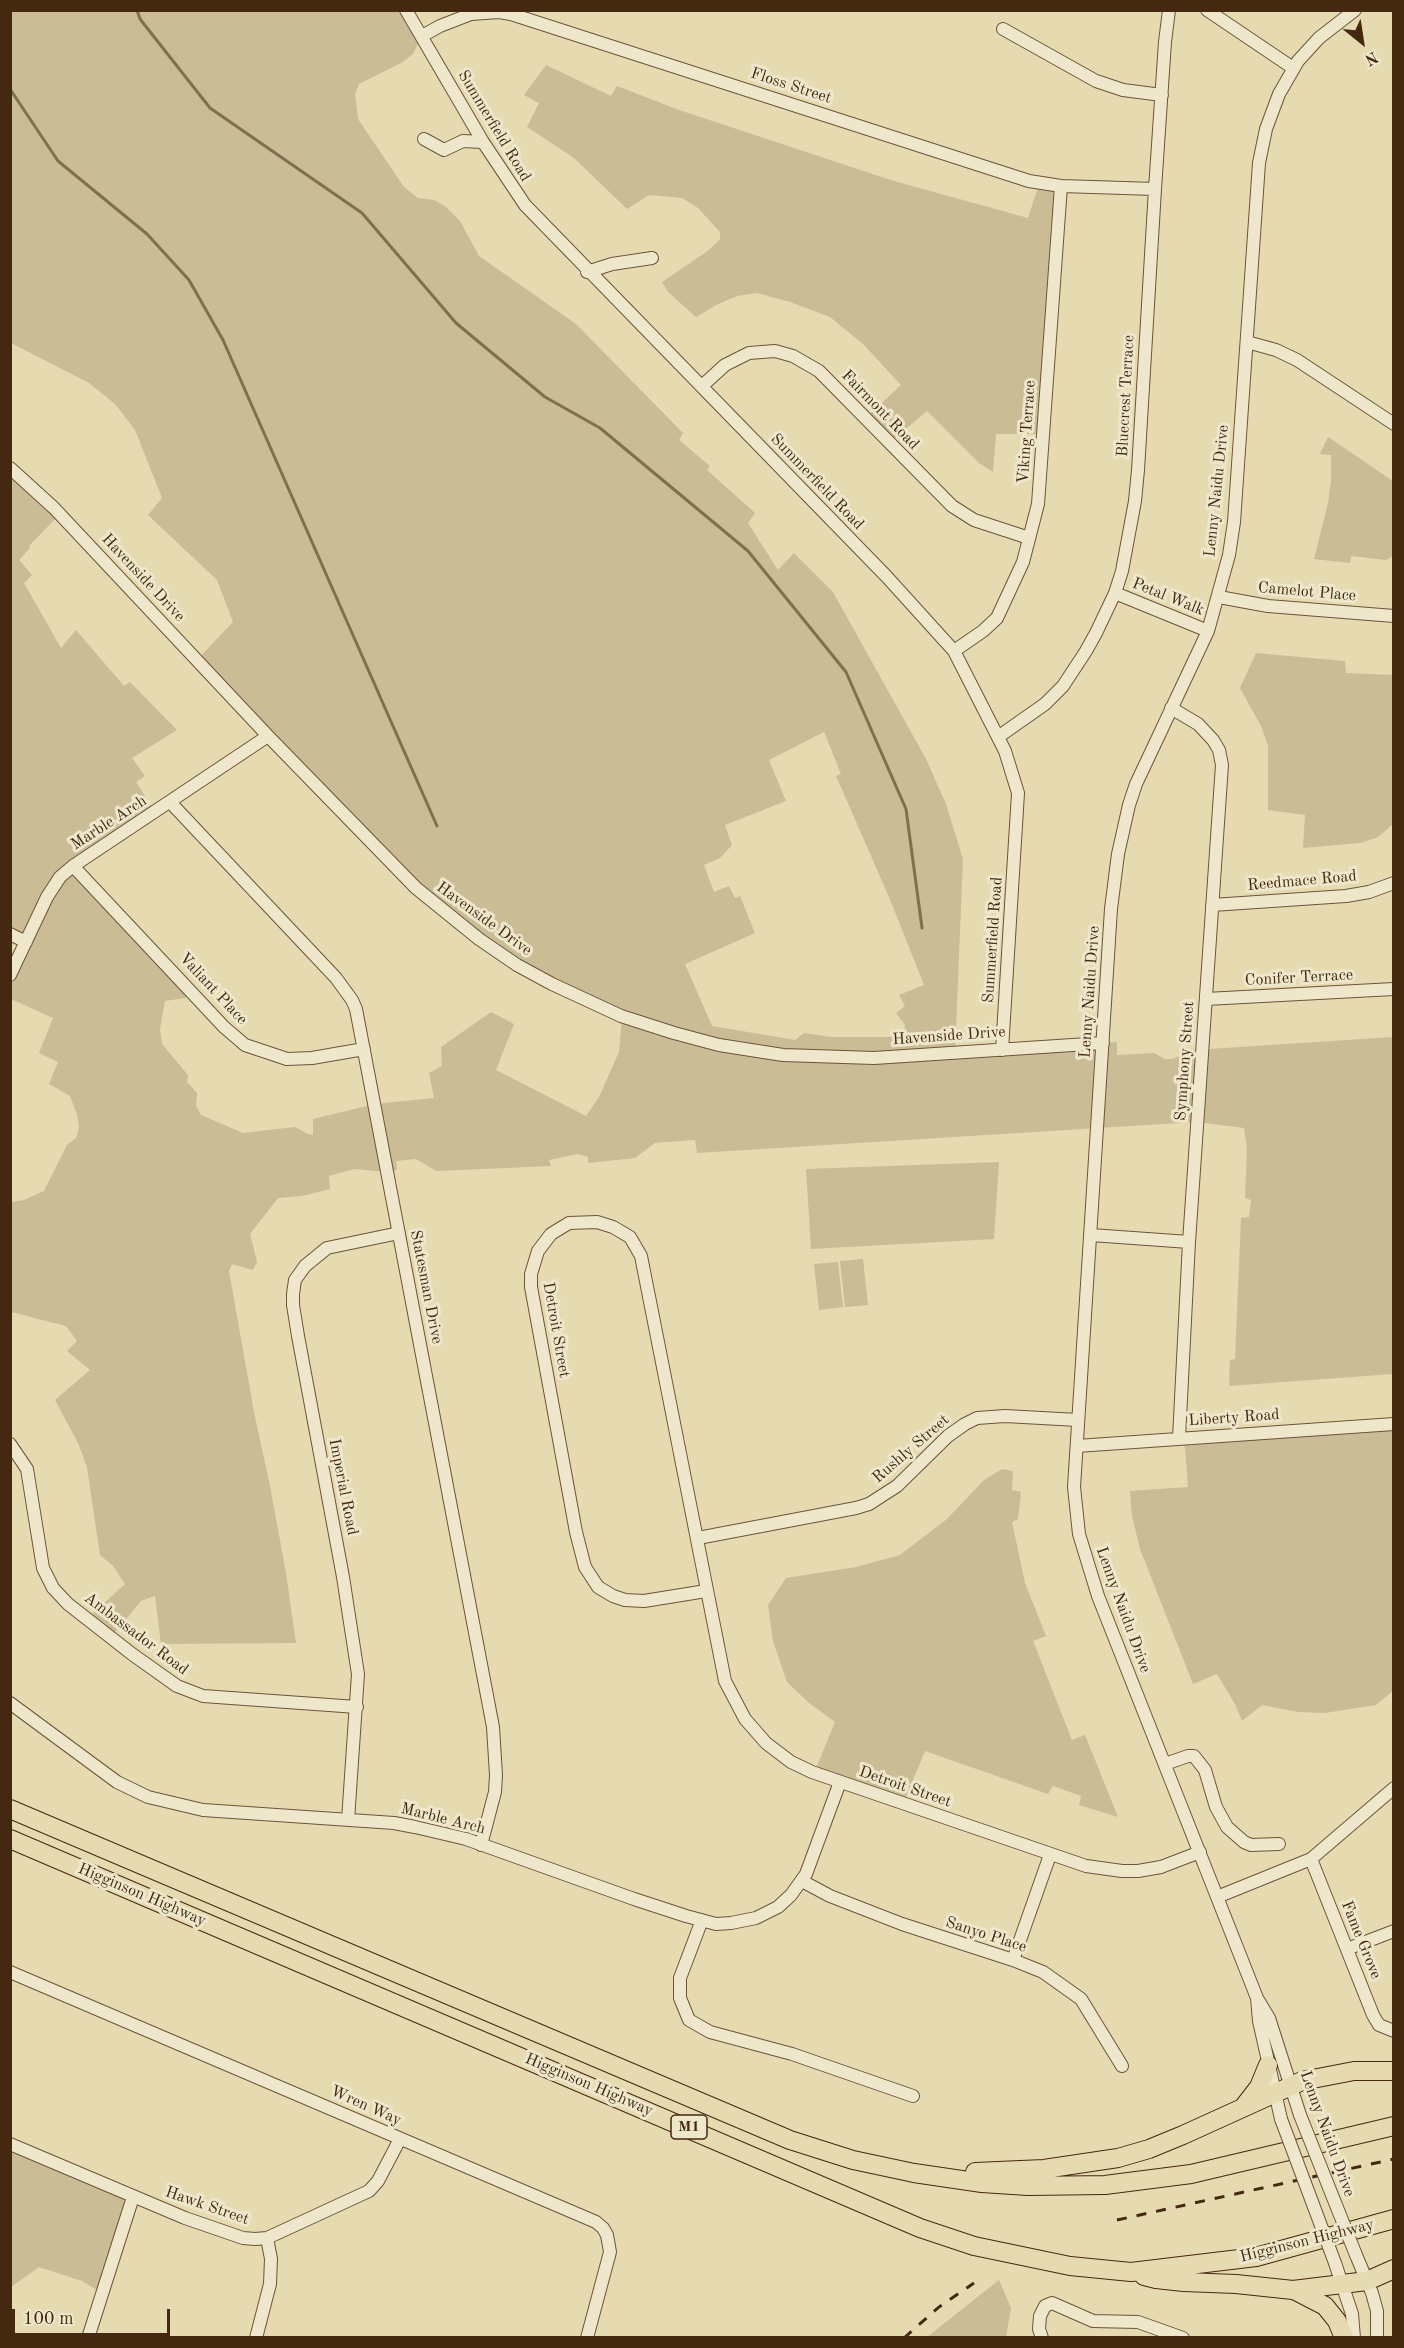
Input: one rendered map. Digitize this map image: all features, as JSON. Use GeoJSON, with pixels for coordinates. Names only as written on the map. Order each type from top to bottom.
{"type":"FeatureCollection","features":[{"type":"Feature","properties":{"kind":"highway","name":"Higginson Highway"},"geometry":{"type":"LineString","coordinates":[[10,1809],[790,2140],[853,2160],[914,2173],[982,2183],[1028,2186],[1105,2185],[1191,2174],[1394,2126]]}},
{"type":"Feature","properties":{"kind":"highway","name":"Higginson Highway"},"geometry":{"type":"LineString","coordinates":[[10,1839],[920,2228],[1007,2254],[1070,2266],[1131,2272],[1256,2257],[1394,2219]]}},
{"type":"Feature","properties":{"kind":"highway"},"geometry":{"type":"LineString","coordinates":[[1242,2108],[1259,2087],[1268,2065]]}},
{"type":"Feature","properties":{"kind":"highway"},"geometry":{"type":"LineString","coordinates":[[914,2173],[1019,2171],[1118,2158],[1166,2142],[1282,2090],[1332,2074],[1375,2070],[1394,2071]]}},
{"type":"Feature","properties":{"kind":"highway"},"geometry":{"type":"LineString","coordinates":[[1131,2272],[1156,2279],[1293,2290],[1343,2286],[1367,2281],[1394,2269]]}},
{"type":"Feature","properties":{"kind":"highway"},"geometry":{"type":"LineString","coordinates":[[1293,2290],[1325,2306],[1337,2320],[1344,2337]]}},
{"type":"Feature","properties":{"kind":"street","name":"Summerfield Road"},"geometry":{"type":"LineString","coordinates":[[406,10],[483,142],[525,205],[587,272],[702,386],[923,614],[954,651],[998,737],[1015,777],[1018,793],[1002,1050]]}},
{"type":"Feature","properties":{"kind":"street","name":"Bluecrest Terrace"},"geometry":{"type":"LineString","coordinates":[[998,737],[1054,697],[1086,651],[1115,593],[1127,546],[1136,491],[1169,10]]}},
{"type":"Feature","properties":{"kind":"street"},"geometry":{"type":"LineString","coordinates":[[1207,10],[1293,68]]}},
{"type":"Feature","properties":{"kind":"street","name":"Lenny Naidu Drive"},"geometry":{"type":"LineString","coordinates":[[1354,2337],[1352,2314],[1343,2286],[1281,2119],[1282,2090],[1269,2018],[1257,1998],[1086,1561],[1077,1526],[1076,1509],[1078,1420],[1111,909],[1122,836],[1136,784],[1208,631],[1219,597],[1234,522],[1258,163],[1270,115],[1293,68],[1318,38],[1355,10]]}},
{"type":"Feature","properties":{"kind":"street","name":"Floss Street"},"geometry":{"type":"LineString","coordinates":[[422,36],[471,14],[499,12],[511,14],[941,151],[1016,178],[1061,186],[1155,189]]}},
{"type":"Feature","properties":{"kind":"street"},"geometry":{"type":"LineString","coordinates":[[1003,29],[1096,81],[1123,90],[1162,95]]}},
{"type":"Feature","properties":{"kind":"street"},"geometry":{"type":"LineString","coordinates":[[424,139],[444,150],[463,141],[483,142]]}},
{"type":"Feature","properties":{"kind":"street","name":"Viking Terrace"},"geometry":{"type":"LineString","coordinates":[[954,651],[983,632],[997,618],[1011,591],[1038,504],[1061,186]]}},
{"type":"Feature","properties":{"kind":"street"},"geometry":{"type":"LineString","coordinates":[[587,272],[612,264],[652,258]]}},
{"type":"Feature","properties":{"kind":"street"},"geometry":{"type":"LineString","coordinates":[[1247,342],[1276,350],[1297,360],[1394,424]]}},
{"type":"Feature","properties":{"kind":"street","name":"Fairmont Road"},"geometry":{"type":"LineString","coordinates":[[702,386],[725,365],[749,353],[775,351],[793,356],[819,371],[952,506],[974,519],[1029,538]]}},
{"type":"Feature","properties":{"kind":"street","name":"Havenside Drive"},"geometry":{"type":"LineString","coordinates":[[10,468],[54,508],[387,860],[438,908],[517,965],[579,998],[627,1018],[674,1033],[719,1045],[772,1053],[862,1058],[1103,1043]]}},
{"type":"Feature","properties":{"kind":"street","name":"Petal Walk"},"geometry":{"type":"LineString","coordinates":[[1115,593],[1208,631]]}},
{"type":"Feature","properties":{"kind":"street","name":"Camelot Place"},"geometry":{"type":"LineString","coordinates":[[1219,597],[1268,606],[1394,616]]}},
{"type":"Feature","properties":{"kind":"street","name":"Symphony Street"},"geometry":{"type":"LineString","coordinates":[[1171,708],[1204,730],[1216,744],[1221,757],[1179,1438]]}},
{"type":"Feature","properties":{"kind":"street","name":"Marble Arch"},"geometry":{"type":"LineString","coordinates":[[10,975],[56,881],[73,866],[268,736]]}},
{"type":"Feature","properties":{"kind":"street","name":"Statesman Drive"},"geometry":{"type":"LineString","coordinates":[[170,802],[340,984],[352,999],[356,1010],[493,1727],[495,1792],[482,1845]]}},
{"type":"Feature","properties":{"kind":"street","name":"Valiant Place"},"geometry":{"type":"LineString","coordinates":[[73,866],[224,1027],[245,1046],[296,1059],[364,1049]]}},
{"type":"Feature","properties":{"kind":"street","name":"Reedmace Road"},"geometry":{"type":"LineString","coordinates":[[1212,905],[1346,896],[1369,892],[1394,883]]}},
{"type":"Feature","properties":{"kind":"street"},"geometry":{"type":"LineString","coordinates":[[10,934],[26,942]]}},
{"type":"Feature","properties":{"kind":"street","name":"Conifer Terrace"},"geometry":{"type":"LineString","coordinates":[[1206,999],[1394,989]]}},
{"type":"Feature","properties":{"kind":"street","name":"Detroit Street"},"geometry":{"type":"LineString","coordinates":[[706,1591],[644,1602],[625,1600],[598,1587],[585,1567],[576,1532],[531,1287],[533,1263],[543,1242],[569,1223],[597,1222],[613,1227],[630,1238],[641,1256],[725,1681],[749,1724],[766,1743],[791,1762],[840,1782],[1086,1866],[1122,1871],[1161,1867],[1200,1852]]}},
{"type":"Feature","properties":{"kind":"street","name":"Imperial Road"},"geometry":{"type":"LineString","coordinates":[[348,1820],[358,1674],[294,1316],[293,1294],[295,1280],[305,1266],[327,1248],[399,1233]]}},
{"type":"Feature","properties":{"kind":"street"},"geometry":{"type":"LineString","coordinates":[[1091,1235],[1190,1242]]}},
{"type":"Feature","properties":{"kind":"street","name":"Rushly Street"},"geometry":{"type":"LineString","coordinates":[[698,1538],[869,1504],[897,1486],[948,1437],[977,1418],[1005,1416],[1078,1420]]}},
{"type":"Feature","properties":{"kind":"street","name":"Liberty Road"},"geometry":{"type":"LineString","coordinates":[[1077,1446],[1394,1424]]}},
{"type":"Feature","properties":{"kind":"street","name":"Ambassador Road"},"geometry":{"type":"LineString","coordinates":[[10,1444],[27,1468],[43,1568],[53,1588],[68,1604],[132,1654],[177,1686],[203,1696],[357,1707]]}},
{"type":"Feature","properties":{"kind":"street","name":"Marble Arch"},"geometry":{"type":"LineString","coordinates":[[10,1703],[117,1782],[148,1797],[203,1810],[415,1827],[466,1839],[612,1892],[702,1920],[731,1923],[756,1918],[778,1907],[802,1881],[840,1782]]}},
{"type":"Feature","properties":{"kind":"street"},"geometry":{"type":"LineString","coordinates":[[1165,1764],[1188,1756],[1197,1758],[1204,1770],[1216,1807],[1227,1827],[1251,1845],[1279,1844]]}},
{"type":"Feature","properties":{"kind":"street"},"geometry":{"type":"LineString","coordinates":[[1217,1897],[1311,1859],[1394,1788]]}},
{"type":"Feature","properties":{"kind":"street"},"geometry":{"type":"LineString","coordinates":[[1013,1960],[1050,1855]]}},
{"type":"Feature","properties":{"kind":"street","name":"Fame Grove"},"geometry":{"type":"LineString","coordinates":[[1311,1859],[1373,2015],[1379,2025],[1390,2031]]}},
{"type":"Feature","properties":{"kind":"street","name":"Sanyo Place"},"geometry":{"type":"LineString","coordinates":[[802,1881],[830,1896],[902,1924],[1013,1960],[1042,1972],[1081,1999],[1122,2066]]}},
{"type":"Feature","properties":{"kind":"street"},"geometry":{"type":"LineString","coordinates":[[702,1920],[680,1978],[680,1998],[689,2020],[710,2032],[792,2054],[913,2096]]}},
{"type":"Feature","properties":{"kind":"street"},"geometry":{"type":"LineString","coordinates":[[1347,1949],[1394,1931]]}},
{"type":"Feature","properties":{"kind":"street","name":"Wren Way"},"geometry":{"type":"LineString","coordinates":[[10,1972],[583,2215],[603,2228],[610,2252],[587,2337]]}},
{"type":"Feature","properties":{"kind":"street","name":"Lenny Naidu Drive"},"geometry":{"type":"LineString","coordinates":[[1257,1998],[1257,2010],[1268,2065],[1300,2115],[1367,2281],[1377,2311],[1377,2337]]}},
{"type":"Feature","properties":{"kind":"street","name":"Hawk Street"},"geometry":{"type":"LineString","coordinates":[[10,2144],[133,2197],[243,2238],[267,2238],[369,2191],[378,2181],[400,2139]]}},
{"type":"Feature","properties":{"kind":"street"},"geometry":{"type":"LineString","coordinates":[[88,2337],[133,2197]]}},
{"type":"Feature","properties":{"kind":"street"},"geometry":{"type":"LineString","coordinates":[[256,2337],[270,2284],[271,2259],[267,2238]]}},
{"type":"Feature","properties":{"kind":"street"},"geometry":{"type":"LineString","coordinates":[[1042,2337],[1039,2321],[1042,2310],[1052,2303],[1088,2320],[1138,2322],[1183,2337]]}},
{"type":"Feature","properties":{"kind":"shaded area"},"geometry":{"type":"Polygon","coordinates":[[[11,11],[404,11],[421,37],[413,54],[403,62],[359,84],[355,94],[358,119],[404,187],[418,198],[434,200],[445,206],[460,221],[479,256],[576,324],[683,433],[679,440],[710,466],[707,470],[755,513],[748,523],[778,570],[794,553],[833,592],[926,759],[946,804],[963,859],[955,1053],[1117,1042],[1117,1055],[1154,1053],[1165,1059],[1172,1059],[1194,1050],[1393,1037],[1393,1374],[1229,1386],[1230,1360],[1235,1359],[1241,1218],[1249,1217],[1251,1200],[1245,1198],[1247,1148],[1244,1128],[1197,1122],[697,1153],[695,1140],[655,1143],[635,1158],[588,1163],[588,1157],[578,1154],[549,1160],[551,1166],[436,1171],[416,1159],[396,1161],[397,1170],[387,1172],[354,1169],[329,1176],[330,1189],[302,1196],[278,1198],[250,1234],[257,1262],[253,1270],[232,1264],[229,1271],[286,1573],[296,1643],[161,1644],[155,1596],[141,1601],[111,1637],[87,1619],[125,1584],[113,1566],[100,1555],[87,1467],[78,1443],[55,1400],[90,1370],[67,1351],[77,1341],[66,1326],[11,1312],[11,1202],[24,1200],[44,1191],[67,1145],[76,1138],[79,1127],[70,1096],[49,1084],[58,1062],[39,1053],[53,1018],[11,999],[11,975],[26,943],[10,934],[11,469],[59,515],[29,546],[30,548],[19,560],[32,575],[24,583],[61,648],[76,630],[124,686],[130,682],[177,730],[132,758],[145,776],[136,782],[155,812],[73,866],[193,992],[185,998],[165,1001],[160,1029],[162,1044],[188,1075],[187,1082],[197,1093],[196,1106],[201,1115],[243,1133],[295,1127],[313,1135],[313,1119],[375,1104],[434,1098],[429,1073],[442,1066],[441,1047],[491,1012],[514,1024],[496,1070],[586,1116],[599,1097],[619,1052],[622,1017],[601,1008],[461,926],[197,660],[233,622],[217,580],[148,515],[162,498],[135,430],[115,404],[89,383],[11,343],[11,11]],[[824,732],[769,760],[786,801],[725,825],[732,845],[720,858],[704,865],[714,892],[729,886],[735,898],[740,896],[755,933],[685,964],[712,1026],[795,1040],[804,1033],[832,1037],[904,1037],[905,1025],[896,1013],[905,1006],[899,995],[924,985],[889,897],[836,776],[841,774],[824,732]]]}},
{"type":"Feature","properties":{"kind":"shaded area"},"geometry":{"type":"Polygon","coordinates":[[[546,65],[611,96],[617,86],[679,110],[894,181],[1028,218],[1039,184],[1060,186],[1043,434],[996,434],[993,472],[979,463],[927,411],[893,440],[870,414],[901,385],[864,345],[830,317],[757,293],[737,296],[696,317],[668,292],[662,282],[709,250],[720,239],[720,232],[698,208],[682,198],[649,195],[627,209],[574,158],[527,127],[539,103],[524,95],[546,65]]]}},
{"type":"Feature","properties":{"kind":"shaded area"},"geometry":{"type":"Polygon","coordinates":[[[1328,437],[1393,481],[1393,556],[1386,560],[1351,556],[1350,563],[1314,559],[1328,503],[1331,480],[1331,455],[1320,454],[1328,437]]]}},
{"type":"Feature","properties":{"kind":"shaded area"},"geometry":{"type":"Polygon","coordinates":[[[1256,653],[1345,661],[1346,673],[1393,675],[1393,824],[1378,837],[1360,843],[1303,848],[1305,815],[1268,810],[1268,746],[1261,726],[1240,688],[1256,653]]]}},
{"type":"Feature","properties":{"kind":"shaded area"},"geometry":{"type":"Polygon","coordinates":[[[999,1162],[994,1239],[811,1249],[806,1169],[999,1162]]]}},
{"type":"Feature","properties":{"kind":"shaded area"},"geometry":{"type":"Polygon","coordinates":[[[863,1259],[868,1305],[845,1307],[840,1261],[863,1259]]]}},
{"type":"Feature","properties":{"kind":"shaded area"},"geometry":{"type":"Polygon","coordinates":[[[838,1262],[843,1307],[819,1310],[814,1264],[838,1262]]]}},
{"type":"Feature","properties":{"kind":"shaded area"},"geometry":{"type":"Polygon","coordinates":[[[1393,1425],[1393,1691],[1376,1705],[1325,1713],[1298,1712],[1262,1705],[1242,1721],[1235,1704],[1217,1674],[1193,1684],[1140,1549],[1132,1516],[1130,1491],[1188,1487],[1185,1447],[1178,1440],[1393,1425]]]}},
{"type":"Feature","properties":{"kind":"shaded area"},"geometry":{"type":"Polygon","coordinates":[[[1002,1469],[1013,1471],[1012,1490],[1021,1492],[1018,1519],[1012,1522],[1025,1583],[1046,1636],[1033,1641],[1072,1740],[1085,1735],[1118,1817],[1079,1805],[1081,1796],[1053,1786],[1048,1794],[925,1751],[903,1804],[814,1773],[835,1722],[809,1703],[787,1682],[773,1641],[768,1605],[786,1578],[856,1567],[900,1555],[947,1519],[984,1480],[1002,1469]]]}},
{"type":"Feature","properties":{"kind":"shaded area"},"geometry":{"type":"Polygon","coordinates":[[[11,2148],[131,2199],[100,2292],[82,2281],[39,2267],[11,2287],[11,2148]]]}},
{"type":"Feature","properties":{"kind":"shaded area"},"geometry":{"type":"Polygon","coordinates":[[[999,2280],[1011,2308],[1006,2337],[927,2337],[999,2280]]]}},
{"type":"Feature","properties":{"kind":"waterway"},"geometry":{"type":"LineString","coordinates":[[137,10],[140,19],[210,108],[362,213],[456,323],[545,397],[600,428],[748,551],[846,672],[906,809],[922,928]]}},
{"type":"Feature","properties":{"kind":"waterway"},"geometry":{"type":"LineString","coordinates":[[10,89],[58,161],[147,234],[189,280],[223,340],[437,826]]}},
{"type":"Feature","properties":{"kind":"railway"},"geometry":{"type":"LineString","coordinates":[[1117,2220],[1394,2159]]}},
{"type":"Feature","properties":{"kind":"railway"},"geometry":{"type":"LineString","coordinates":[[904,2338],[939,2307],[974,2283]]}}]}
